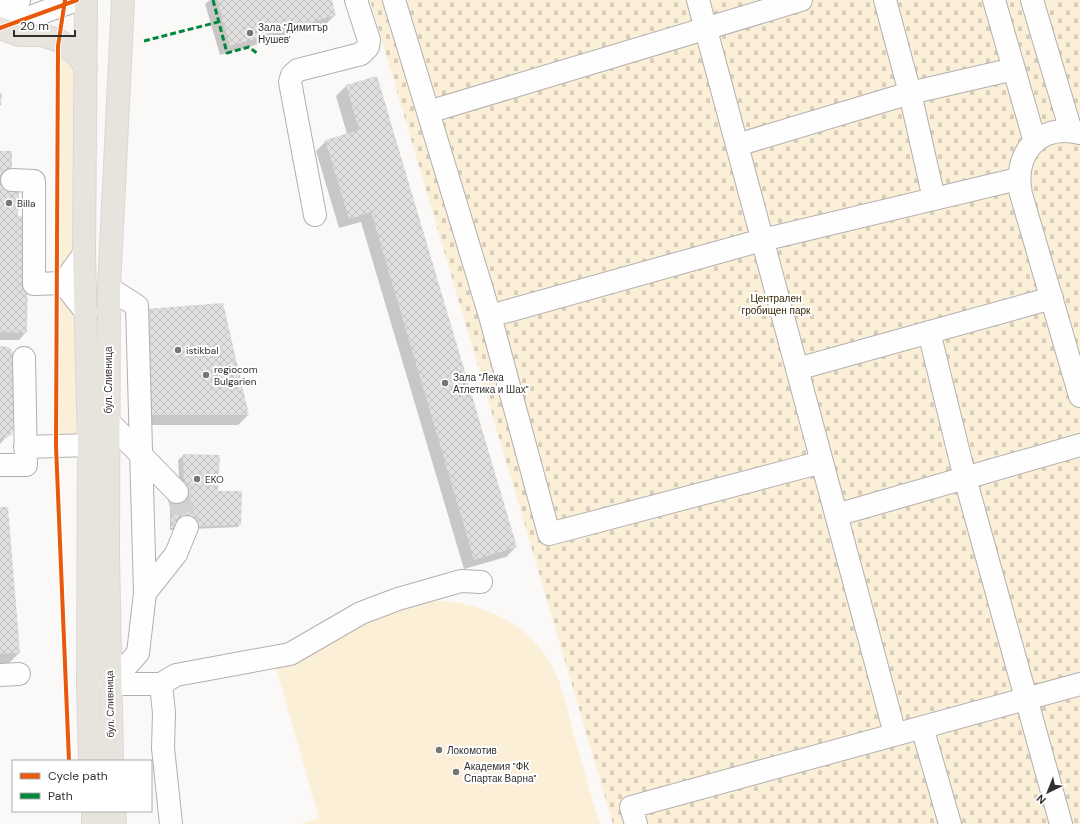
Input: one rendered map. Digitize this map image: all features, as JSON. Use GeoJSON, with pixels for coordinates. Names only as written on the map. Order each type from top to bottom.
{"type":"FeatureCollection","features":[{"type":"Feature","properties":{"kind":"main road","name":"бул. Сливница"},"geometry":{"type":"LineString","coordinates":[[86,0],[84,254],[89,445],[88,684],[90,760]]}},
{"type":"Feature","properties":{"kind":"main road","name":"бул. Сливница"},"geometry":{"type":"LineString","coordinates":[[112,760],[110,684],[108,288],[123,0]]}},
{"type":"Feature","properties":{"kind":"main road"},"geometry":{"type":"LineString","coordinates":[[0,28],[19,35],[42,35],[60,41],[78,56],[86,68]]}},
{"type":"Feature","properties":{"kind":"main road"},"geometry":{"type":"LineString","coordinates":[[92,812],[94,824]]}},
{"type":"Feature","properties":{"kind":"main road"},"geometry":{"type":"LineString","coordinates":[[114,812],[115,824]]}},
{"type":"Feature","properties":{"kind":"street"},"geometry":{"type":"LineString","coordinates":[[0,9],[19,0]]}},
{"type":"Feature","properties":{"kind":"street"},"geometry":{"type":"LineString","coordinates":[[0,28],[77,0]]}},
{"type":"Feature","properties":{"kind":"street"},"geometry":{"type":"LineString","coordinates":[[315,215],[290,82],[292,75],[298,70],[361,54],[368,47],[369,40],[356,0]]}},
{"type":"Feature","properties":{"kind":"street"},"geometry":{"type":"LineString","coordinates":[[394,0],[490,316],[549,534],[822,462]]}},
{"type":"Feature","properties":{"kind":"street"},"geometry":{"type":"LineString","coordinates":[[698,0],[895,734]]}},
{"type":"Feature","properties":{"kind":"street"},"geometry":{"type":"LineString","coordinates":[[428,112],[801,0]]}},
{"type":"Feature","properties":{"kind":"street"},"geometry":{"type":"LineString","coordinates":[[885,0],[910,93],[934,199]]}},
{"type":"Feature","properties":{"kind":"street"},"geometry":{"type":"LineString","coordinates":[[994,0],[1035,142]]}},
{"type":"Feature","properties":{"kind":"street"},"geometry":{"type":"LineString","coordinates":[[1032,0],[1075,132],[1052,133],[1035,142],[1022,159],[1018,179],[1080,396]]}},
{"type":"Feature","properties":{"kind":"street"},"geometry":{"type":"LineString","coordinates":[[737,145],[910,93],[1014,69]]}},
{"type":"Feature","properties":{"kind":"street"},"geometry":{"type":"LineString","coordinates":[[490,316],[762,240],[1018,179]]}},
{"type":"Feature","properties":{"kind":"street"},"geometry":{"type":"LineString","coordinates":[[12,180],[34,181],[34,284],[63,283]]}},
{"type":"Feature","properties":{"kind":"street"},"geometry":{"type":"LineString","coordinates":[[63,283],[84,254]]}},
{"type":"Feature","properties":{"kind":"street"},"geometry":{"type":"LineString","coordinates":[[63,283],[86,312]]}},
{"type":"Feature","properties":{"kind":"street"},"geometry":{"type":"LineString","coordinates":[[108,288],[137,306],[145,593],[138,653],[110,684]]}},
{"type":"Feature","properties":{"kind":"street"},"geometry":{"type":"LineString","coordinates":[[797,369],[1052,298]]}},
{"type":"Feature","properties":{"kind":"street"},"geometry":{"type":"LineString","coordinates":[[929,332],[965,478],[1061,824]]}},
{"type":"Feature","properties":{"kind":"street"},"geometry":{"type":"LineString","coordinates":[[0,465],[26,465],[24,358]]}},
{"type":"Feature","properties":{"kind":"street"},"geometry":{"type":"LineString","coordinates":[[108,421],[177,492]]}},
{"type":"Feature","properties":{"kind":"street"},"geometry":{"type":"LineString","coordinates":[[25,447],[89,445]]}},
{"type":"Feature","properties":{"kind":"street"},"geometry":{"type":"LineString","coordinates":[[836,515],[1080,445]]}},
{"type":"Feature","properties":{"kind":"street"},"geometry":{"type":"LineString","coordinates":[[145,593],[176,554],[187,527]]}},
{"type":"Feature","properties":{"kind":"street"},"geometry":{"type":"LineString","coordinates":[[110,684],[161,684],[176,676],[290,654],[361,613],[398,599],[461,581],[481,582]]}},
{"type":"Feature","properties":{"kind":"street"},"geometry":{"type":"LineString","coordinates":[[161,684],[164,713],[163,748],[170,824]]}},
{"type":"Feature","properties":{"kind":"street"},"geometry":{"type":"LineString","coordinates":[[636,824],[631,807],[1080,684]]}},
{"type":"Feature","properties":{"kind":"street"},"geometry":{"type":"LineString","coordinates":[[922,727],[950,824]]}},
{"type":"Feature","properties":{"kind":"green space","name":"Централен гробищен парк"},"geometry":{"type":"Polygon","coordinates":[[[370,0],[1080,0],[1080,824],[613,824],[370,0]]]}},
{"type":"Feature","properties":{"kind":"green space"},"geometry":{"type":"Polygon","coordinates":[[[58,46],[78,56],[75,299],[77,445],[56,446],[58,46]]]}},
{"type":"Feature","properties":{"kind":"green space","name":"Локомотив"},"geometry":{"type":"Polygon","coordinates":[[[436,601],[455,602],[474,606],[493,613],[510,622],[539,647],[550,663],[559,681],[600,824],[300,824],[319,818],[275,664],[354,627],[394,611],[436,601]]]}},
{"type":"Feature","properties":{"kind":"building","name":"Зала \"Димитър Нушев'"},"geometry":{"type":"Polygon","coordinates":[[[217,0],[332,0],[336,15],[230,46],[217,0]]]}},
{"type":"Feature","properties":{"kind":"building","name":"Зала \"Лека Атлетика и Шах\""},"geometry":{"type":"Polygon","coordinates":[[[377,76],[517,547],[474,560],[371,212],[349,219],[325,140],[359,130],[346,85],[377,76]]]}},
{"type":"Feature","properties":{"kind":"building"},"geometry":{"type":"Polygon","coordinates":[[[0,93],[2,93],[1,105],[0,105],[0,93]]]}},
{"type":"Feature","properties":{"kind":"building","name":"Billa"},"geometry":{"type":"Polygon","coordinates":[[[0,151],[12,151],[12,191],[19,191],[18,216],[29,216],[27,333],[0,332],[0,151]]]}},
{"type":"Feature","properties":{"kind":"building"},"geometry":{"type":"Polygon","coordinates":[[[223,303],[249,415],[146,415],[146,309],[223,303]]]}},
{"type":"Feature","properties":{"kind":"building"},"geometry":{"type":"Polygon","coordinates":[[[0,346],[9,347],[14,354],[13,429],[12,434],[7,438],[0,438],[0,346]]]}},
{"type":"Feature","properties":{"kind":"building"},"geometry":{"type":"Polygon","coordinates":[[[183,454],[220,455],[218,491],[242,491],[241,525],[171,528],[172,492],[184,492],[183,454]]]}},
{"type":"Feature","properties":{"kind":"building"},"geometry":{"type":"Polygon","coordinates":[[[0,507],[8,507],[20,653],[0,654],[0,507]]]}},
{"type":"Feature","properties":{"kind":"tunnel"},"geometry":{"type":"LineString","coordinates":[[177,492],[187,527]]}},
{"type":"Feature","properties":{"kind":"marked path"},"geometry":{"type":"LineString","coordinates":[[213,0],[227,53],[249,47],[258,54]]}},
{"type":"Feature","properties":{"kind":"marked path"},"geometry":{"type":"LineString","coordinates":[[144,41],[222,21]]}},
{"type":"Feature","properties":{"kind":"cycle path"},"geometry":{"type":"LineString","coordinates":[[65,0],[58,46],[56,446],[69,760]]}},
{"type":"Feature","properties":{"kind":"cycle path"},"geometry":{"type":"LineString","coordinates":[[0,28],[77,0]]}},
{"type":"Feature","properties":{"kind":"place","name":"Зала \"Димитър Нушев'"},"geometry":{"type":"Point","coordinates":[250,33]}},
{"type":"Feature","properties":{"kind":"place","name":"Billa"},"geometry":{"type":"Point","coordinates":[9,203]}},
{"type":"Feature","properties":{"kind":"place","name":"istikbal"},"geometry":{"type":"Point","coordinates":[178,350]}},
{"type":"Feature","properties":{"kind":"place","name":"regiocom Bulgarien"},"geometry":{"type":"Point","coordinates":[206,375]}},
{"type":"Feature","properties":{"kind":"place","name":"Зала \"Лека Атлетика и Шах\""},"geometry":{"type":"Point","coordinates":[445,383]}},
{"type":"Feature","properties":{"kind":"place","name":"EKO"},"geometry":{"type":"Point","coordinates":[197,479]}},
{"type":"Feature","properties":{"kind":"place","name":"Локомотив"},"geometry":{"type":"Point","coordinates":[439,750]}},
{"type":"Feature","properties":{"kind":"place","name":"Академия \"ФК Спартак Варна\""},"geometry":{"type":"Point","coordinates":[456,772]}}]}
